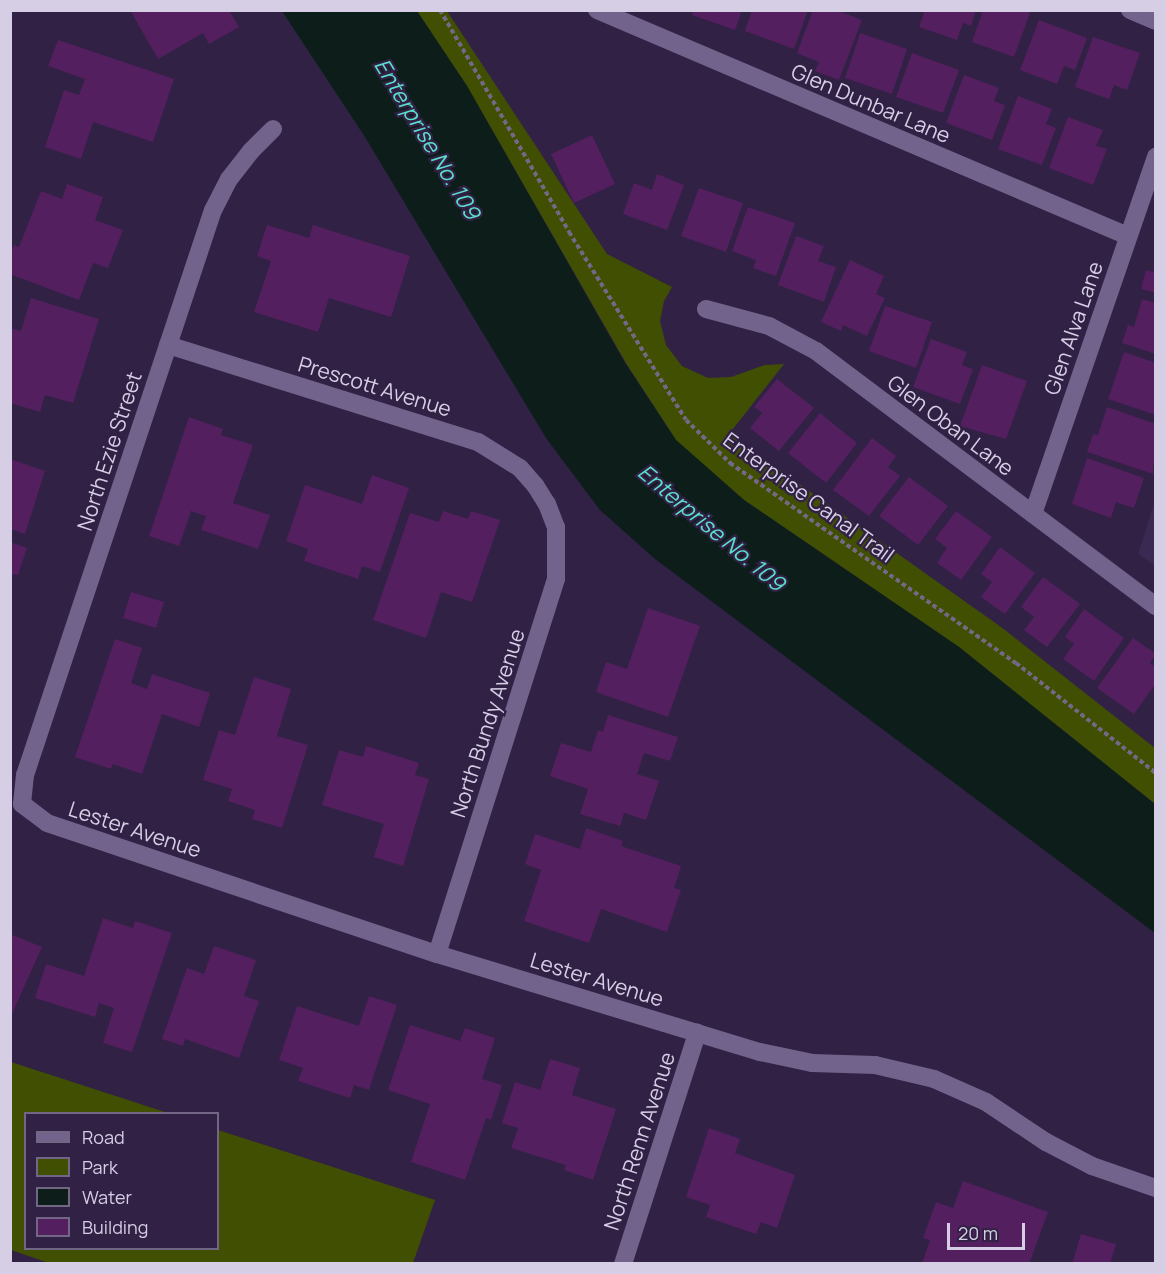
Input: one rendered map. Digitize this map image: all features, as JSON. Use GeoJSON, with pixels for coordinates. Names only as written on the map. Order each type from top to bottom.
{"type":"FeatureCollection","features":[{"type":"Feature","properties":{"kind":"street","name":"Glen Dunbar Lane"},"geometry":{"type":"LineString","coordinates":[[597,10],[1128,236]]}},
{"type":"Feature","properties":{"kind":"street"},"geometry":{"type":"LineString","coordinates":[[1130,10],[1155,21]]}},
{"type":"Feature","properties":{"kind":"street","name":"North Ezie Street"},"geometry":{"type":"LineString","coordinates":[[22,804],[25,775],[213,210],[229,179],[251,151],[273,129]]}},
{"type":"Feature","properties":{"kind":"street","name":"Glen Alva Lane"},"geometry":{"type":"LineString","coordinates":[[1033,514],[1155,157]]}},
{"type":"Feature","properties":{"kind":"street","name":"Glen Oban Lane"},"geometry":{"type":"LineString","coordinates":[[706,309],[749,319],[795,338],[1155,606]]}},
{"type":"Feature","properties":{"kind":"street","name":"Prescott Avenue"},"geometry":{"type":"LineString","coordinates":[[168,345],[478,442],[520,468],[536,485],[547,504]]}},
{"type":"Feature","properties":{"kind":"street","name":"North Bundy Avenue"},"geometry":{"type":"LineString","coordinates":[[437,954],[556,579],[556,527],[547,504]]}},
{"type":"Feature","properties":{"kind":"street","name":"Lester Avenue"},"geometry":{"type":"LineString","coordinates":[[22,804],[47,824],[437,954],[760,1052],[812,1063],[875,1065],[934,1079],[986,1101],[1046,1142],[1092,1166],[1155,1188]]}},
{"type":"Feature","properties":{"kind":"street","name":"North Renn Avenue"},"geometry":{"type":"LineString","coordinates":[[623,1263],[697,1033]]}},
{"type":"Feature","properties":{"kind":"path","name":"Enterprise Canal Trail"},"geometry":{"type":"LineString","coordinates":[[440,10],[569,232],[686,420],[730,463],[1016,663],[1155,773]]}},
{"type":"Feature","properties":{"kind":"shaded area"},"geometry":{"type":"Polygon","coordinates":[[[1155,501],[1156,566],[1138,554],[1155,501]]]}},
{"type":"Feature","properties":{"kind":"green space"},"geometry":{"type":"Polygon","coordinates":[[[417,11],[447,11],[607,254],[672,287],[664,301],[660,321],[666,345],[682,366],[708,378],[731,377],[765,365],[784,364],[729,434],[1001,627],[1155,748],[1155,804],[959,647],[744,500],[676,440],[626,363],[467,86],[417,11]]]}},
{"type":"Feature","properties":{"kind":"green space"},"geometry":{"type":"Polygon","coordinates":[[[11,1062],[165,1112],[24,1112],[24,1250],[219,1250],[219,1130],[435,1200],[413,1263],[52,1264],[11,1250],[11,1062]]]}},
{"type":"Feature","properties":{"kind":"water","name":"Enterprise No. 109"},"geometry":{"type":"Polygon","coordinates":[[[282,11],[417,11],[467,86],[625,363],[676,440],[744,500],[959,647],[1155,804],[1155,933],[655,559],[600,510],[546,438],[365,137],[282,11]]]}},
{"type":"Feature","properties":{"kind":"building"},"geometry":{"type":"Polygon","coordinates":[[[130,10],[229,10],[239,27],[209,44],[203,33],[158,59],[130,10]]]}},
{"type":"Feature","properties":{"kind":"building"},"geometry":{"type":"Polygon","coordinates":[[[693,10],[742,10],[735,30],[692,15],[693,10]]]}},
{"type":"Feature","properties":{"kind":"building"},"geometry":{"type":"Polygon","coordinates":[[[752,10],[808,10],[794,49],[745,31],[752,10]]]}},
{"type":"Feature","properties":{"kind":"building"},"geometry":{"type":"Polygon","coordinates":[[[813,10],[836,10],[862,20],[839,80],[815,71],[819,62],[797,53],[813,10]]]}},
{"type":"Feature","properties":{"kind":"building"},"geometry":{"type":"Polygon","coordinates":[[[925,10],[976,10],[971,26],[963,23],[957,40],[919,27],[925,10]]]}},
{"type":"Feature","properties":{"kind":"building"},"geometry":{"type":"Polygon","coordinates":[[[983,10],[1031,10],[1014,57],[972,42],[983,10]]]}},
{"type":"Feature","properties":{"kind":"building"},"geometry":{"type":"Polygon","coordinates":[[[1039,20],[1087,38],[1075,70],[1064,66],[1057,84],[1020,70],[1039,20]]]}},
{"type":"Feature","properties":{"kind":"building"},"geometry":{"type":"Polygon","coordinates":[[[860,33],[907,49],[892,94],[845,78],[860,33]]]}},
{"type":"Feature","properties":{"kind":"building"},"geometry":{"type":"Polygon","coordinates":[[[1093,37],[1140,53],[1127,90],[1114,85],[1109,99],[1075,87],[1093,37]]]}},
{"type":"Feature","properties":{"kind":"building"},"geometry":{"type":"Polygon","coordinates":[[[58,40],[174,79],[153,142],[93,122],[81,159],[45,147],[64,90],[79,95],[85,79],[48,66],[58,40]]]}},
{"type":"Feature","properties":{"kind":"building"},"geometry":{"type":"Polygon","coordinates":[[[912,53],[959,70],[943,113],[896,97],[912,53]]]}},
{"type":"Feature","properties":{"kind":"building"},"geometry":{"type":"Polygon","coordinates":[[[964,75],[999,88],[994,101],[1005,105],[992,140],[946,123],[964,75]]]}},
{"type":"Feature","properties":{"kind":"building"},"geometry":{"type":"Polygon","coordinates":[[[1018,96],[1052,109],[1046,124],[1056,128],[1042,165],[998,149],[1018,96]]]}},
{"type":"Feature","properties":{"kind":"building"},"geometry":{"type":"Polygon","coordinates":[[[1068,117],[1103,130],[1096,146],[1107,149],[1093,185],[1049,168],[1068,117]]]}},
{"type":"Feature","properties":{"kind":"building"},"geometry":{"type":"Polygon","coordinates":[[[592,135],[615,184],[574,203],[551,154],[592,135]]]}},
{"type":"Feature","properties":{"kind":"building"},"geometry":{"type":"Polygon","coordinates":[[[657,174],[684,185],[667,230],[623,214],[634,183],[652,190],[657,174]]]}},
{"type":"Feature","properties":{"kind":"building"},"geometry":{"type":"Polygon","coordinates":[[[67,184],[103,197],[95,220],[123,230],[108,268],[93,263],[79,300],[10,274],[10,254],[14,245],[19,247],[41,191],[62,199],[67,184]]]}},
{"type":"Feature","properties":{"kind":"building"},"geometry":{"type":"Polygon","coordinates":[[[699,188],[743,203],[726,252],[681,236],[699,188]]]}},
{"type":"Feature","properties":{"kind":"building"},"geometry":{"type":"Polygon","coordinates":[[[748,207],[795,223],[776,276],[753,268],[756,260],[732,251],[748,207]]]}},
{"type":"Feature","properties":{"kind":"building"},"geometry":{"type":"Polygon","coordinates":[[[267,225],[309,238],[313,225],[410,256],[391,317],[329,298],[318,332],[254,312],[271,261],[257,256],[267,225]]]}},
{"type":"Feature","properties":{"kind":"building"},"geometry":{"type":"Polygon","coordinates":[[[796,236],[824,246],[818,261],[836,267],[824,302],[778,285],[796,236]]]}},
{"type":"Feature","properties":{"kind":"building"},"geometry":{"type":"Polygon","coordinates":[[[850,260],[884,276],[876,294],[885,298],[867,336],[843,325],[841,331],[821,322],[850,260]]]}},
{"type":"Feature","properties":{"kind":"building"},"geometry":{"type":"Polygon","coordinates":[[[1156,266],[1156,293],[1141,289],[1146,270],[1153,272],[1156,266]]]}},
{"type":"Feature","properties":{"kind":"building"},"geometry":{"type":"Polygon","coordinates":[[[31,298],[99,319],[73,403],[45,395],[40,412],[10,403],[10,328],[21,331],[31,298]]]}},
{"type":"Feature","properties":{"kind":"building"},"geometry":{"type":"Polygon","coordinates":[[[1142,299],[1156,303],[1156,354],[1122,343],[1128,325],[1134,327],[1142,299]]]}},
{"type":"Feature","properties":{"kind":"building"},"geometry":{"type":"Polygon","coordinates":[[[885,306],[932,322],[916,368],[869,351],[885,306]]]}},
{"type":"Feature","properties":{"kind":"building"},"geometry":{"type":"Polygon","coordinates":[[[931,339],[967,352],[962,365],[973,369],[960,404],[913,387],[931,339]]]}},
{"type":"Feature","properties":{"kind":"building"},"geometry":{"type":"Polygon","coordinates":[[[1124,352],[1156,363],[1156,415],[1108,399],[1124,352]]]}},
{"type":"Feature","properties":{"kind":"building"},"geometry":{"type":"Polygon","coordinates":[[[982,365],[1027,381],[1006,439],[960,426],[982,365]]]}},
{"type":"Feature","properties":{"kind":"building"},"geometry":{"type":"Polygon","coordinates":[[[777,379],[814,408],[779,451],[750,428],[762,413],[754,407],[777,379]]]}},
{"type":"Feature","properties":{"kind":"building"},"geometry":{"type":"Polygon","coordinates":[[[1107,407],[1156,424],[1153,474],[1087,452],[1093,434],[1098,435],[1107,407]]]}},
{"type":"Feature","properties":{"kind":"building"},"geometry":{"type":"Polygon","coordinates":[[[820,413],[857,443],[826,483],[788,453],[820,413]]]}},
{"type":"Feature","properties":{"kind":"building"},"geometry":{"type":"Polygon","coordinates":[[[189,417],[223,429],[221,435],[253,445],[233,503],[270,515],[258,549],[201,530],[206,516],[191,511],[179,546],[149,536],[189,417]]]}},
{"type":"Feature","properties":{"kind":"building"},"geometry":{"type":"Polygon","coordinates":[[[872,438],[896,456],[888,467],[900,476],[869,516],[833,490],[872,438]]]}},
{"type":"Feature","properties":{"kind":"building"},"geometry":{"type":"Polygon","coordinates":[[[1087,458],[1144,478],[1134,508],[1116,502],[1111,518],[1072,504],[1087,458]]]}},
{"type":"Feature","properties":{"kind":"building"},"geometry":{"type":"Polygon","coordinates":[[[10,459],[45,471],[25,534],[10,529],[10,459]]]}},
{"type":"Feature","properties":{"kind":"building"},"geometry":{"type":"Polygon","coordinates":[[[372,475],[409,488],[380,572],[362,566],[358,579],[304,561],[308,549],[286,541],[305,485],[362,504],[372,475]]]}},
{"type":"Feature","properties":{"kind":"building"},"geometry":{"type":"Polygon","coordinates":[[[909,477],[948,506],[918,545],[879,516],[909,477]]]}},
{"type":"Feature","properties":{"kind":"building"},"geometry":{"type":"Polygon","coordinates":[[[443,511],[468,519],[471,511],[500,520],[472,602],[441,592],[426,638],[373,620],[410,513],[439,522],[443,511]]]}},
{"type":"Feature","properties":{"kind":"building"},"geometry":{"type":"Polygon","coordinates":[[[956,511],[992,537],[961,580],[937,563],[947,548],[935,539],[956,511]]]}},
{"type":"Feature","properties":{"kind":"building"},"geometry":{"type":"Polygon","coordinates":[[[10,542],[27,548],[18,575],[13,574],[11,579],[10,542]]]}},
{"type":"Feature","properties":{"kind":"building"},"geometry":{"type":"Polygon","coordinates":[[[1000,547],[1035,573],[1005,614],[981,597],[992,582],[981,574],[1000,547]]]}},
{"type":"Feature","properties":{"kind":"building"},"geometry":{"type":"Polygon","coordinates":[[[1043,577],[1080,604],[1047,647],[1024,630],[1034,617],[1021,607],[1043,577]]]}},
{"type":"Feature","properties":{"kind":"building"},"geometry":{"type":"Polygon","coordinates":[[[131,592],[164,602],[156,628],[123,618],[131,592]]]}},
{"type":"Feature","properties":{"kind":"building"},"geometry":{"type":"Polygon","coordinates":[[[648,608],[700,626],[668,717],[596,692],[606,662],[627,669],[648,608]]]}},
{"type":"Feature","properties":{"kind":"building"},"geometry":{"type":"Polygon","coordinates":[[[1084,609],[1124,638],[1094,681],[1063,659],[1074,644],[1065,637],[1084,609]]]}},
{"type":"Feature","properties":{"kind":"building"},"geometry":{"type":"Polygon","coordinates":[[[1133,638],[1156,654],[1150,663],[1156,667],[1156,683],[1134,714],[1097,688],[1133,638]]]}},
{"type":"Feature","properties":{"kind":"building"},"geometry":{"type":"Polygon","coordinates":[[[115,639],[142,648],[131,683],[147,689],[152,674],[210,693],[199,727],[162,714],[142,774],[113,764],[111,769],[75,757],[115,639]]]}},
{"type":"Feature","properties":{"kind":"building"},"geometry":{"type":"Polygon","coordinates":[[[254,677],[291,689],[277,736],[308,745],[282,828],[252,819],[255,810],[228,801],[232,789],[203,780],[219,730],[235,735],[254,677]]]}},
{"type":"Feature","properties":{"kind":"building"},"geometry":{"type":"Polygon","coordinates":[[[608,715],[678,737],[670,761],[644,753],[637,774],[659,781],[646,820],[624,813],[620,826],[580,814],[588,789],[550,776],[561,743],[591,752],[598,730],[603,732],[608,715]]]}},
{"type":"Feature","properties":{"kind":"building"},"geometry":{"type":"Polygon","coordinates":[[[366,746],[419,763],[415,775],[429,779],[403,866],[374,857],[384,824],[322,805],[339,750],[363,757],[366,746]]]}},
{"type":"Feature","properties":{"kind":"building"},"geometry":{"type":"Polygon","coordinates":[[[586,828],[623,841],[621,846],[681,866],[674,888],[681,890],[667,932],[601,909],[589,943],[524,921],[541,870],[525,864],[535,834],[580,849],[586,828]]]}},
{"type":"Feature","properties":{"kind":"building"},"geometry":{"type":"Polygon","coordinates":[[[103,918],[133,928],[135,921],[172,933],[132,1052],[103,1043],[114,1008],[99,1003],[95,1017],[35,998],[46,964],[84,976],[103,918]]]}},
{"type":"Feature","properties":{"kind":"building"},"geometry":{"type":"Polygon","coordinates":[[[10,934],[42,947],[10,1018],[10,934]]]}},
{"type":"Feature","properties":{"kind":"building"},"geometry":{"type":"Polygon","coordinates":[[[214,946],[256,960],[244,996],[259,1001],[239,1058],[185,1039],[183,1046],[162,1039],[187,968],[204,974],[214,946]]]}},
{"type":"Feature","properties":{"kind":"building"},"geometry":{"type":"Polygon","coordinates":[[[369,996],[397,1005],[369,1090],[354,1085],[350,1098],[298,1081],[303,1068],[279,1060],[297,1006],[359,1026],[369,996]]]}},
{"type":"Feature","properties":{"kind":"building"},"geometry":{"type":"Polygon","coordinates":[[[410,1025],[460,1041],[465,1028],[495,1038],[482,1079],[502,1085],[491,1120],[486,1118],[465,1180],[411,1162],[430,1104],[388,1090],[410,1025]]]}},
{"type":"Feature","properties":{"kind":"building"},"geometry":{"type":"Polygon","coordinates":[[[550,1059],[580,1068],[572,1095],[616,1109],[593,1180],[564,1170],[566,1165],[511,1148],[518,1128],[502,1123],[515,1082],[540,1090],[550,1059]]]}},
{"type":"Feature","properties":{"kind":"building"},"geometry":{"type":"Polygon","coordinates":[[[709,1128],[740,1139],[735,1153],[795,1175],[777,1228],[761,1222],[756,1234],[706,1217],[710,1205],[686,1197],[709,1128]]]}},
{"type":"Feature","properties":{"kind":"building"},"geometry":{"type":"Polygon","coordinates":[[[963,1181],[1048,1212],[1029,1264],[922,1264],[930,1240],[923,1238],[936,1202],[953,1208],[963,1181]]]}},
{"type":"Feature","properties":{"kind":"building"},"geometry":{"type":"Polygon","coordinates":[[[1081,1234],[1116,1244],[1110,1264],[1072,1264],[1081,1234]]]}}]}
